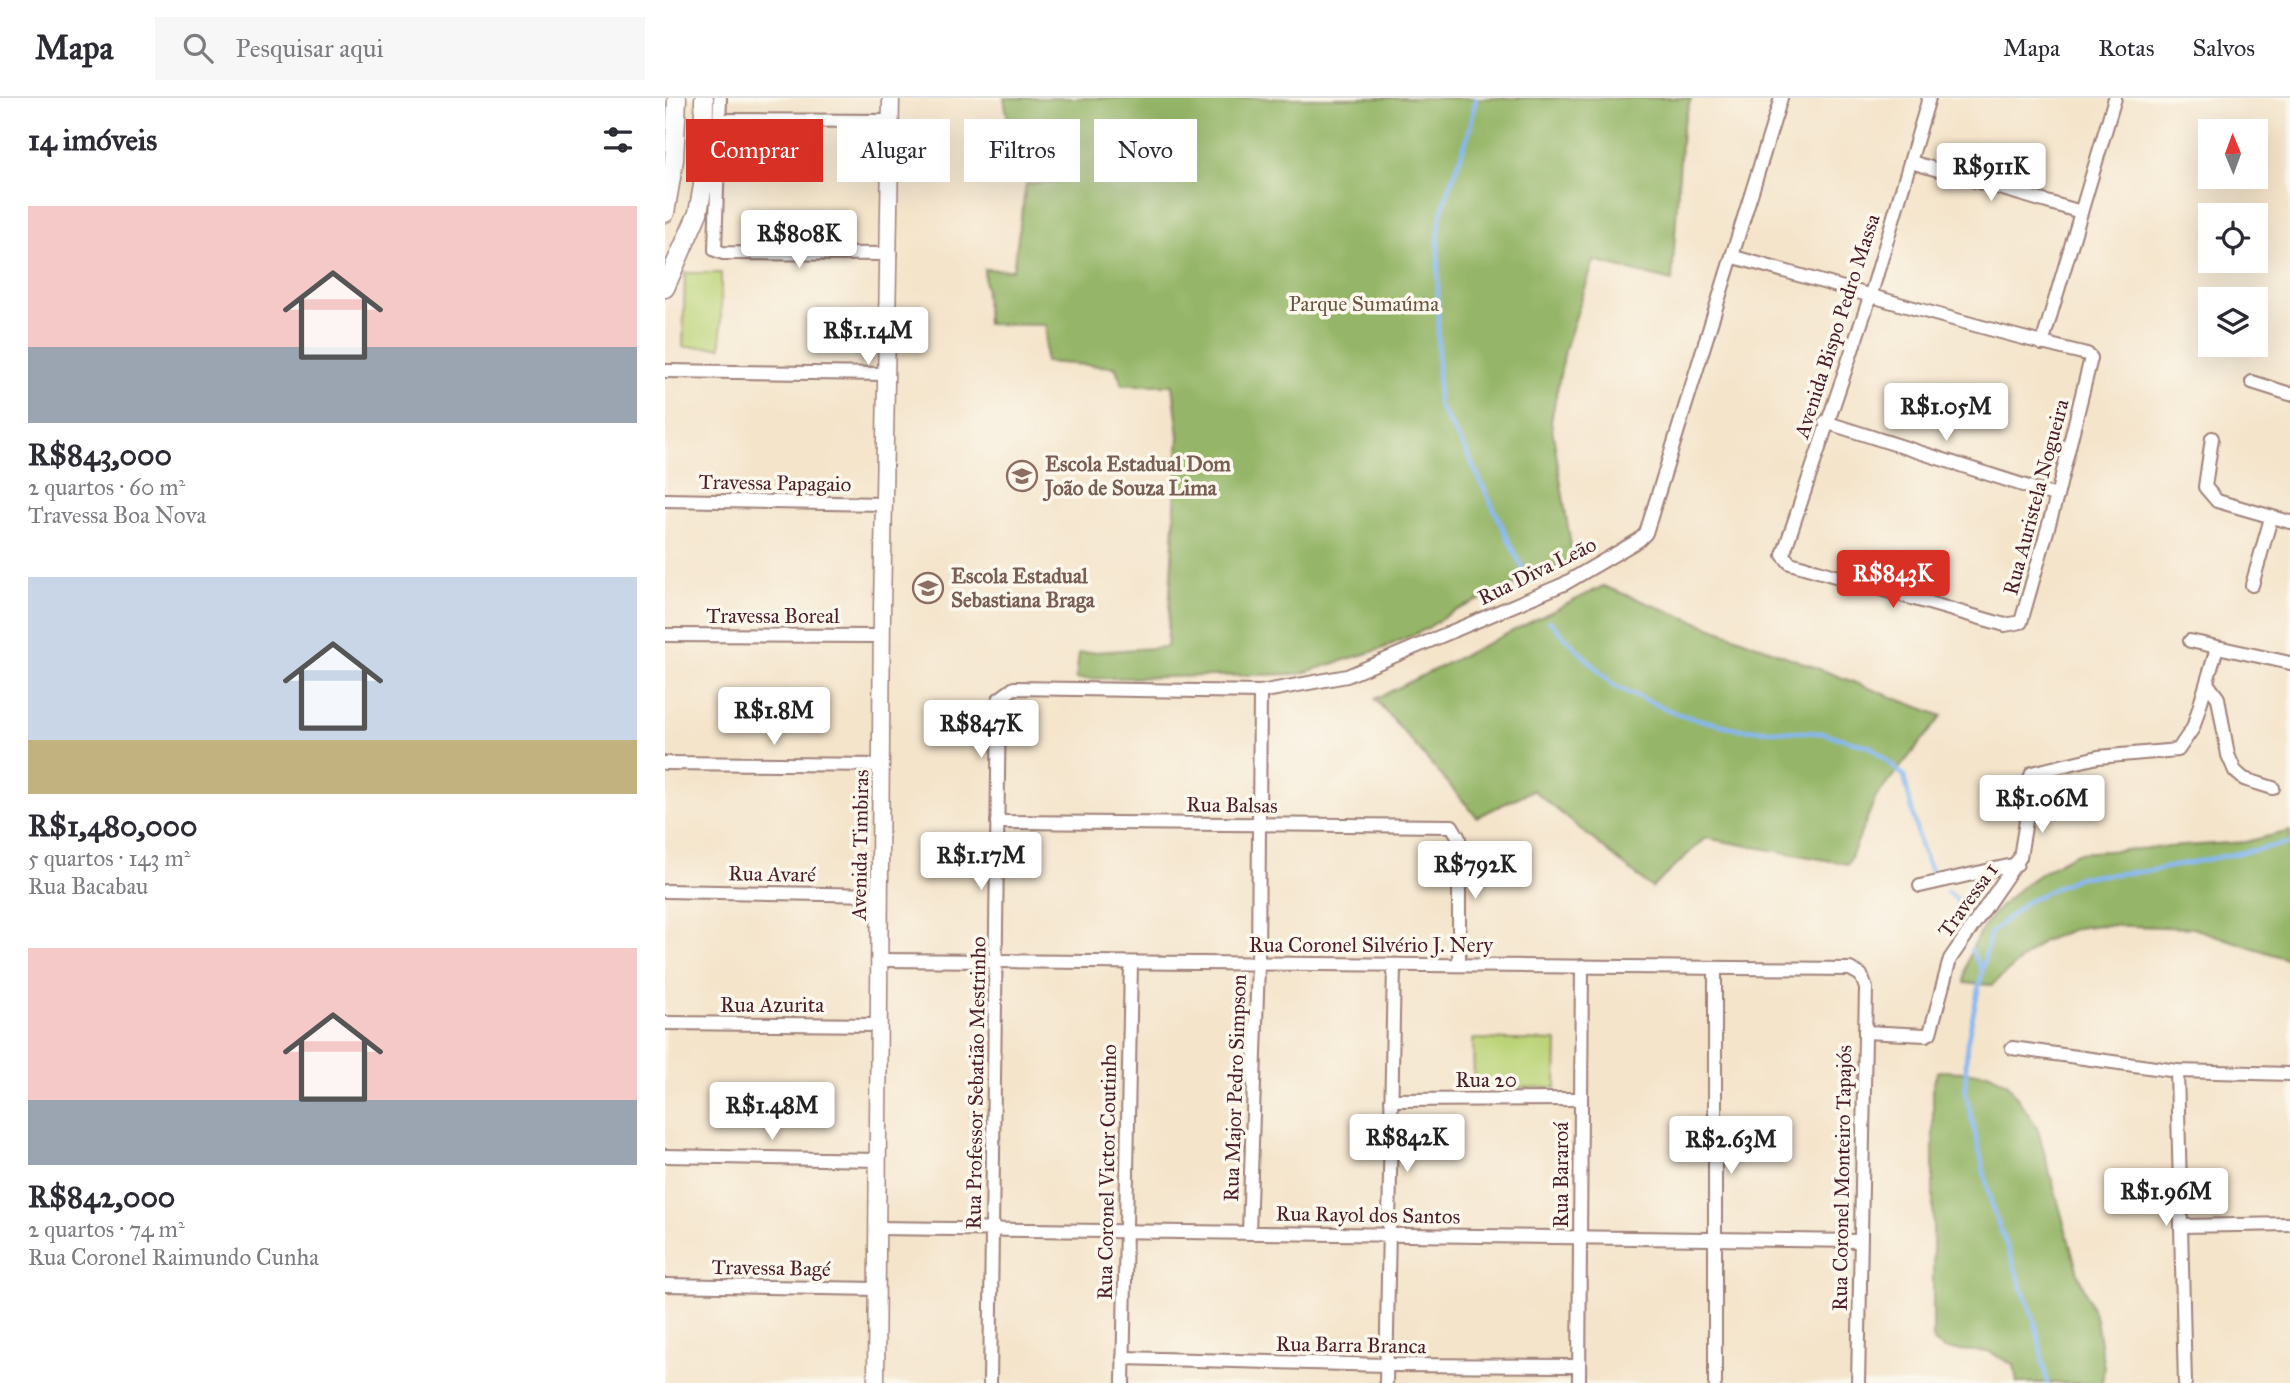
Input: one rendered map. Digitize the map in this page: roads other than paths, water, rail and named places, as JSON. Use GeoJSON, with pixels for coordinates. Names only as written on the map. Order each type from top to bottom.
{"type":"FeatureCollection","features":[{"type":"Feature","properties":{"kind":"main road"},"geometry":{"type":"LineString","coordinates":[[665,213],[674,160],[677,98]]}},
{"type":"Feature","properties":{"kind":"main road"},"geometry":{"type":"LineString","coordinates":[[665,288],[698,213],[703,186],[704,98]]}},
{"type":"Feature","properties":{"kind":"main road"},"geometry":{"type":"LineString","coordinates":[[665,122],[674,160]]}},
{"type":"Feature","properties":{"kind":"street"},"geometry":{"type":"LineString","coordinates":[[719,119],[720,98]]}},
{"type":"Feature","properties":{"kind":"street","name":"Avenida Timbiras"},"geometry":{"type":"LineString","coordinates":[[891,98],[892,119]]}},
{"type":"Feature","properties":{"kind":"street","name":"Rua Diva Leão"},"geometry":{"type":"LineString","coordinates":[[999,699],[1014,688],[1260,692],[1347,677],[1565,584],[1639,540],[1646,533],[1734,257],[1781,98]]}},
{"type":"Feature","properties":{"kind":"street","name":"Avenida Bispo Pedro Massa"},"geometry":{"type":"LineString","coordinates":[[1930,98],[1871,294],[1825,422],[1783,552],[1784,558],[1790,563],[2005,625]]}},
{"type":"Feature","properties":{"kind":"street"},"geometry":{"type":"LineString","coordinates":[[1734,257],[2042,344],[2115,98]]}},
{"type":"Feature","properties":{"kind":"street"},"geometry":{"type":"LineString","coordinates":[[1911,162],[2081,212]]}},
{"type":"Feature","properties":{"kind":"street"},"geometry":{"type":"LineString","coordinates":[[717,182],[715,250],[723,253],[890,254]]}},
{"type":"Feature","properties":{"kind":"street","name":"Avenida Timbiras"},"geometry":{"type":"LineString","coordinates":[[876,1383],[881,636],[891,182]]}},
{"type":"Feature","properties":{"kind":"street","name":"Rua Auristela Nogueira"},"geometry":{"type":"LineString","coordinates":[[2005,625],[2021,622],[2027,609],[2091,364],[2087,354],[2042,344]]}},
{"type":"Feature","properties":{"kind":"street"},"geometry":{"type":"LineString","coordinates":[[666,370],[887,374]]}},
{"type":"Feature","properties":{"kind":"street"},"geometry":{"type":"LineString","coordinates":[[2252,382],[2290,394]]}},
{"type":"Feature","properties":{"kind":"street"},"geometry":{"type":"LineString","coordinates":[[1825,422],[2057,496]]}},
{"type":"Feature","properties":{"kind":"street"},"geometry":{"type":"LineString","coordinates":[[2212,438],[2206,487],[2217,501],[2290,522]]}},
{"type":"Feature","properties":{"kind":"street","name":"Travessa Papagaio"},"geometry":{"type":"LineString","coordinates":[[665,500],[884,504]]}},
{"type":"Feature","properties":{"kind":"street"},"geometry":{"type":"LineString","coordinates":[[2252,585],[2271,518]]}},
{"type":"Feature","properties":{"kind":"street","name":"Travessa Boreal"},"geometry":{"type":"LineString","coordinates":[[665,635],[881,636]]}},
{"type":"Feature","properties":{"kind":"street"},"geometry":{"type":"LineString","coordinates":[[2190,641],[2290,663]]}},
{"type":"Feature","properties":{"kind":"street","name":"Travessa 1"},"geometry":{"type":"LineString","coordinates":[[1865,1032],[1930,1033],[1950,959],[2017,864],[2026,821],[2024,796],[2032,773],[2098,757],[2178,750],[2193,727],[2217,648]]}},
{"type":"Feature","properties":{"kind":"street"},"geometry":{"type":"LineString","coordinates":[[2207,683],[2218,698],[2228,755],[2235,771],[2244,779],[2273,788]]}},
{"type":"Feature","properties":{"kind":"street","name":"Rua Major Pedro Simpson"},"geometry":{"type":"LineString","coordinates":[[1249,1233],[1258,964],[1260,692]]}},
{"type":"Feature","properties":{"kind":"street","name":"Rua Professor Sebatião Mestrinho"},"geometry":{"type":"LineString","coordinates":[[990,1383],[999,699]]}},
{"type":"Feature","properties":{"kind":"street"},"geometry":{"type":"LineString","coordinates":[[665,763],[882,765]]}},
{"type":"Feature","properties":{"kind":"street","name":"Rua Balsas"},"geometry":{"type":"LineString","coordinates":[[997,822],[1452,826],[1458,838],[1459,965]]}},
{"type":"Feature","properties":{"kind":"street"},"geometry":{"type":"LineString","coordinates":[[1920,886],[2017,864]]}},
{"type":"Feature","properties":{"kind":"street","name":"Rua Avaré"},"geometry":{"type":"LineString","coordinates":[[665,891],[879,895]]}},
{"type":"Feature","properties":{"kind":"street","name":"Rua Coronel Silvério J. Nery"},"geometry":{"type":"LineString","coordinates":[[879,960],[1850,969],[1861,975]]}},
{"type":"Feature","properties":{"kind":"street","name":"Rua Coronel Victor Coutinho"},"geometry":{"type":"LineString","coordinates":[[1123,1383],[1131,962]]}},
{"type":"Feature","properties":{"kind":"street"},"geometry":{"type":"LineString","coordinates":[[1386,1383],[1394,965]]}},
{"type":"Feature","properties":{"kind":"street","name":"Rua Bararoá"},"geometry":{"type":"LineString","coordinates":[[1579,1383],[1582,966]]}},
{"type":"Feature","properties":{"kind":"street"},"geometry":{"type":"LineString","coordinates":[[1715,969],[1715,1383]]}},
{"type":"Feature","properties":{"kind":"street","name":"Rua Coronel Monteiro Tapajós"},"geometry":{"type":"LineString","coordinates":[[1858,1383],[1866,989],[1861,975]]}},
{"type":"Feature","properties":{"kind":"street","name":"Rua Azurita"},"geometry":{"type":"LineString","coordinates":[[665,1023],[879,1025]]}},
{"type":"Feature","properties":{"kind":"street"},"geometry":{"type":"LineString","coordinates":[[2012,1048],[2177,1071],[2290,1074]]}},
{"type":"Feature","properties":{"kind":"street"},"geometry":{"type":"LineString","coordinates":[[2177,1071],[2185,1383]]}},
{"type":"Feature","properties":{"kind":"street","name":"Rua 20"},"geometry":{"type":"LineString","coordinates":[[1391,1100],[1581,1098]]}},
{"type":"Feature","properties":{"kind":"street"},"geometry":{"type":"LineString","coordinates":[[665,1156],[878,1160]]}},
{"type":"Feature","properties":{"kind":"street"},"geometry":{"type":"LineString","coordinates":[[2183,1226],[2290,1224]]}},
{"type":"Feature","properties":{"kind":"street","name":"Rua Rayol dos Santos"},"geometry":{"type":"LineString","coordinates":[[877,1228],[1859,1241]]}},
{"type":"Feature","properties":{"kind":"street","name":"Travessa Bagé"},"geometry":{"type":"LineString","coordinates":[[665,1285],[877,1289]]}},
{"type":"Feature","properties":{"kind":"street","name":"Rua Barra Branca"},"geometry":{"type":"LineString","coordinates":[[1123,1358],[1387,1365],[1579,1366]]}},
{"type":"Feature","properties":{"kind":"waterway"},"geometry":{"type":"LineString","coordinates":[[1476,98],[1470,129],[1441,213],[1438,241],[1438,405],[1464,447],[1527,578]]}},
{"type":"Feature","properties":{"kind":"waterway"},"geometry":{"type":"LineString","coordinates":[[1549,621],[1614,686],[1680,715],[1739,729],[1822,733],[1871,747],[1904,776],[1920,845],[1931,871]]}},
{"type":"Feature","properties":{"kind":"waterway"},"geometry":{"type":"LineString","coordinates":[[2047,1383],[2035,1322],[1993,1210],[1965,1090],[1967,1043],[1990,934],[2026,902],[2079,877],[2149,871],[2290,843]]}},
{"type":"Feature","properties":{"kind":"waterway"},"geometry":{"type":"LineString","coordinates":[[1947,892],[1957,899],[1959,927]]}},
{"type":"Feature","properties":{"kind":"waterway"},"geometry":{"type":"LineString","coordinates":[[1971,949],[1980,967]]}},
{"type":"Feature","properties":{"kind":"place","name":"Escola Estadual Dom João de Souza Lima"},"geometry":{"type":"Point","coordinates":[1022,476]}},
{"type":"Feature","properties":{"kind":"place","name":"Escola Estadual Sebastiana Braga"},"geometry":{"type":"Point","coordinates":[928,588]}},
{"type":"Feature","properties":{"kind":"park label","name":"Parque Sumaúma"},"geometry":{"type":"Point","coordinates":[1364,304]}}]}
